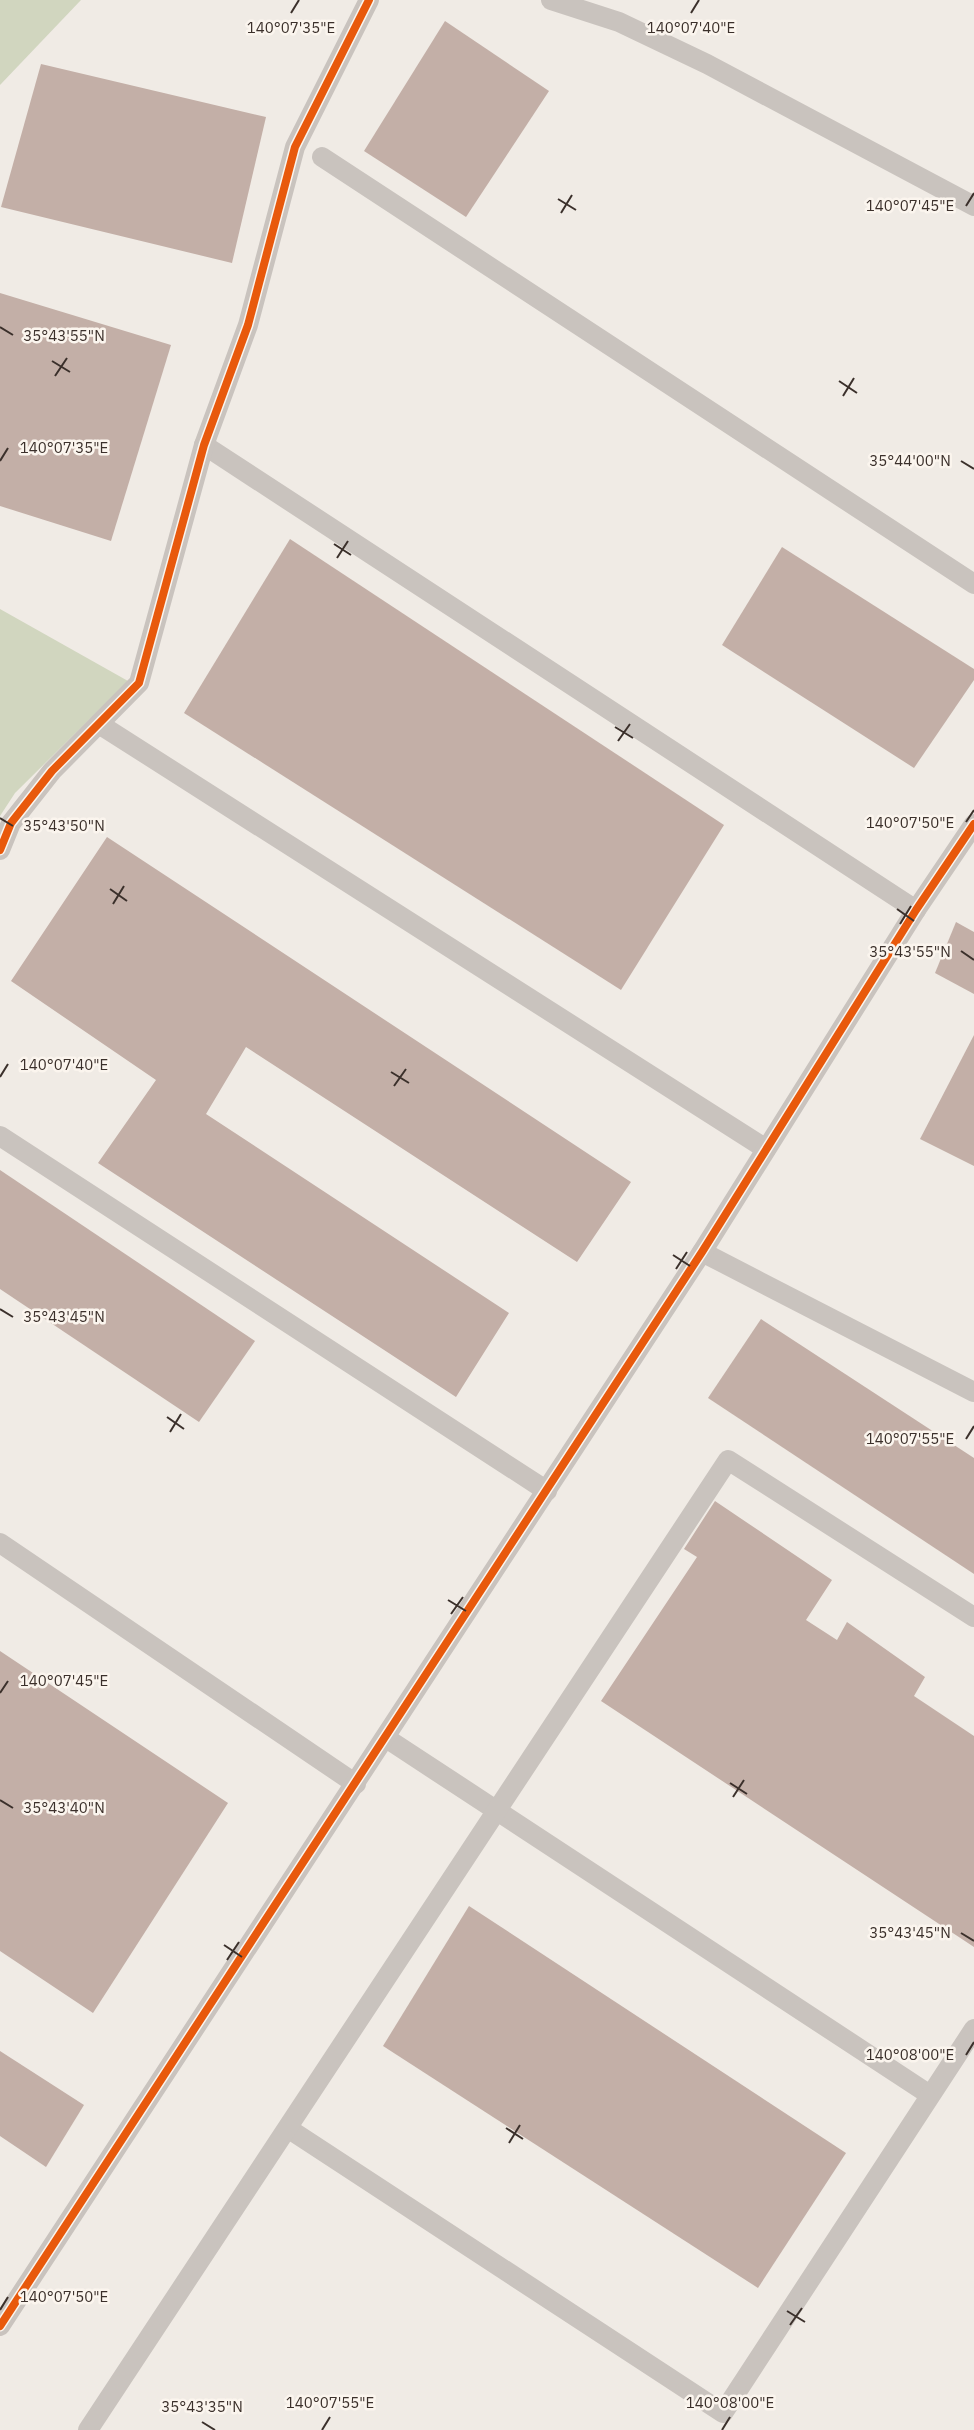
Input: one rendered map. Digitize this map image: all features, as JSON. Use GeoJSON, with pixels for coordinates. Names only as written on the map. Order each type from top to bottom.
{"type":"FeatureCollection","features":[{"type":"Feature","properties":{"kind":"street"},"geometry":{"type":"LineString","coordinates":[[0,850],[11,823],[52,771],[139,683],[204,445],[248,325],[295,147],[369,0]]}},
{"type":"Feature","properties":{"kind":"street"},"geometry":{"type":"LineString","coordinates":[[551,0],[619,22],[707,64],[974,206]]}},
{"type":"Feature","properties":{"kind":"street"},"geometry":{"type":"LineString","coordinates":[[322,157],[974,584]]}},
{"type":"Feature","properties":{"kind":"street"},"geometry":{"type":"LineString","coordinates":[[204,445],[916,910]]}},
{"type":"Feature","properties":{"kind":"street"},"geometry":{"type":"LineString","coordinates":[[99,724],[766,1149]]}},
{"type":"Feature","properties":{"kind":"street"},"geometry":{"type":"LineString","coordinates":[[0,2326],[702,1252],[916,910],[974,824]]}},
{"type":"Feature","properties":{"kind":"street"},"geometry":{"type":"LineString","coordinates":[[0,1136],[547,1491]]}},
{"type":"Feature","properties":{"kind":"street"},"geometry":{"type":"LineString","coordinates":[[702,1252],[974,1392]]}},
{"type":"Feature","properties":{"kind":"street"},"geometry":{"type":"LineString","coordinates":[[88,2430],[728,1460],[974,1617]]}},
{"type":"Feature","properties":{"kind":"street"},"geometry":{"type":"LineString","coordinates":[[0,1543],[356,1784]]}},
{"type":"Feature","properties":{"kind":"street"},"geometry":{"type":"LineString","coordinates":[[386,1738],[930,2095]]}},
{"type":"Feature","properties":{"kind":"street"},"geometry":{"type":"LineString","coordinates":[[288,2129],[723,2413],[974,2029]]}},
{"type":"Feature","properties":{"kind":"green space"},"geometry":{"type":"Polygon","coordinates":[[[0,0],[81,0],[0,85],[0,0]]]}},
{"type":"Feature","properties":{"kind":"green space"},"geometry":{"type":"Polygon","coordinates":[[[0,609],[128,681],[15,793],[0,816],[0,609]]]}},
{"type":"Feature","properties":{"kind":"building"},"geometry":{"type":"Polygon","coordinates":[[[445,21],[549,91],[466,217],[364,151],[445,21]]]}},
{"type":"Feature","properties":{"kind":"building"},"geometry":{"type":"Polygon","coordinates":[[[41,64],[266,117],[232,263],[1,207],[41,64]]]}},
{"type":"Feature","properties":{"kind":"building"},"geometry":{"type":"Polygon","coordinates":[[[0,293],[171,345],[111,541],[0,506],[0,293]]]}},
{"type":"Feature","properties":{"kind":"building"},"geometry":{"type":"Polygon","coordinates":[[[290,539],[724,825],[621,990],[184,713],[290,539]]]}},
{"type":"Feature","properties":{"kind":"building"},"geometry":{"type":"Polygon","coordinates":[[[782,547],[974,669],[974,680],[914,768],[722,645],[782,547]]]}},
{"type":"Feature","properties":{"kind":"building"},"geometry":{"type":"Polygon","coordinates":[[[107,837],[631,1182],[577,1262],[246,1047],[206,1114],[509,1313],[456,1397],[98,1163],[156,1080],[11,981],[107,837]]]}},
{"type":"Feature","properties":{"kind":"building"},"geometry":{"type":"Polygon","coordinates":[[[956,922],[974,932],[974,994],[935,973],[956,922]]]}},
{"type":"Feature","properties":{"kind":"building"},"geometry":{"type":"Polygon","coordinates":[[[974,1035],[974,1166],[920,1139],[974,1035]]]}},
{"type":"Feature","properties":{"kind":"building"},"geometry":{"type":"Polygon","coordinates":[[[0,1170],[255,1341],[199,1422],[0,1289],[0,1170]]]}},
{"type":"Feature","properties":{"kind":"building"},"geometry":{"type":"Polygon","coordinates":[[[761,1319],[974,1458],[974,1574],[708,1398],[761,1319]]]}},
{"type":"Feature","properties":{"kind":"building"},"geometry":{"type":"Polygon","coordinates":[[[715,1501],[832,1580],[806,1620],[837,1640],[847,1622],[925,1677],[914,1696],[974,1736],[974,1947],[601,1701],[697,1557],[684,1549],[715,1501]]]}},
{"type":"Feature","properties":{"kind":"building"},"geometry":{"type":"Polygon","coordinates":[[[0,1651],[228,1803],[93,2013],[0,1951],[0,1651]]]}},
{"type":"Feature","properties":{"kind":"building"},"geometry":{"type":"Polygon","coordinates":[[[469,1906],[846,2153],[758,2288],[383,2046],[469,1906]]]}},
{"type":"Feature","properties":{"kind":"building"},"geometry":{"type":"Polygon","coordinates":[[[0,2051],[84,2105],[46,2167],[0,2136],[0,2051]]]}},
{"type":"Feature","properties":{"kind":"cycle path"},"geometry":{"type":"LineString","coordinates":[[0,850],[11,823],[52,771],[139,683],[204,445],[248,325],[295,147],[369,0]]}},
{"type":"Feature","properties":{"kind":"cycle path"},"geometry":{"type":"LineString","coordinates":[[0,2326],[702,1252],[916,910],[974,824]]}}]}
